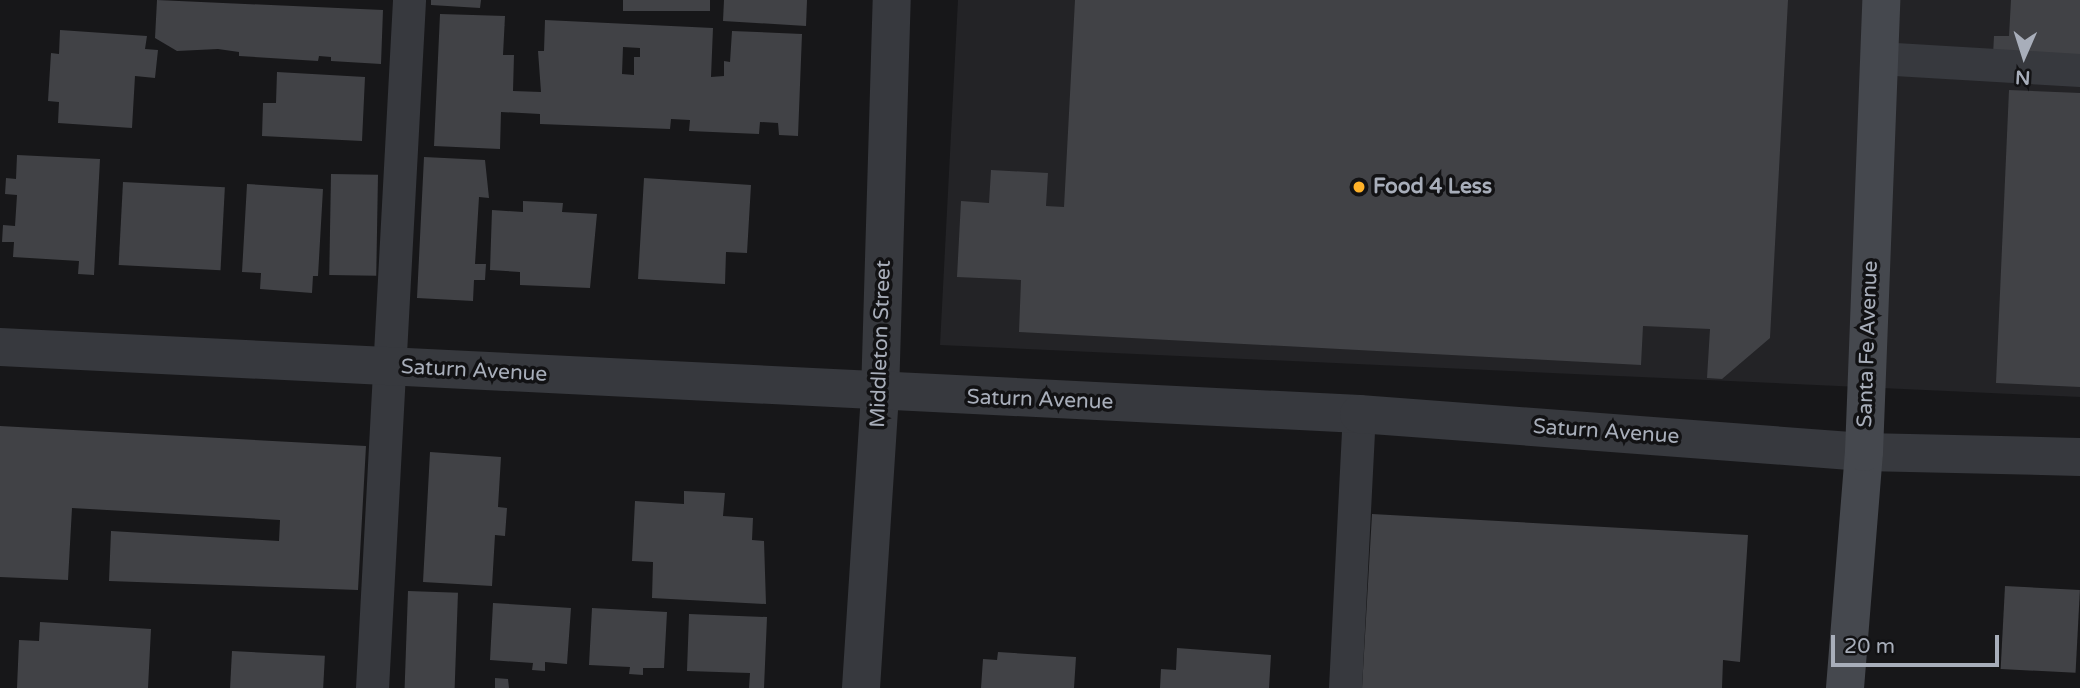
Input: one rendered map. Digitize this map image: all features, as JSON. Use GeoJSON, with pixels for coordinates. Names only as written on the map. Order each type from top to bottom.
{"type":"FeatureCollection","features":[{"type":"Feature","properties":{"kind":"main road","name":"Santa Fe Avenue"},"geometry":{"type":"LineString","coordinates":[[1845,688],[1864,452],[1881,0]]}},
{"type":"Feature","properties":{"kind":"street","name":"Middleton Street"},"geometry":{"type":"LineString","coordinates":[[861,688],[880,394],[892,0]]}},
{"type":"Feature","properties":{"kind":"street","name":"Saturn Avenue"},"geometry":{"type":"LineString","coordinates":[[0,347],[880,394],[1359,414],[1864,452],[2080,457]]}},
{"type":"Feature","properties":{"kind":"lane"},"geometry":{"type":"LineString","coordinates":[[373,688],[409,0]]}},
{"type":"Feature","properties":{"kind":"lane"},"geometry":{"type":"LineString","coordinates":[[1878,58],[2080,70]]}},
{"type":"Feature","properties":{"kind":"lane"},"geometry":{"type":"LineString","coordinates":[[1345,688],[1359,414]]}},
{"type":"Feature","properties":{"kind":"shaded area"},"geometry":{"type":"Polygon","coordinates":[[[958,0],[2080,0],[2080,397],[940,345],[958,0]]]}},
{"type":"Feature","properties":{"kind":"building"},"geometry":{"type":"Polygon","coordinates":[[[157,0],[383,10],[381,64],[331,61],[331,57],[319,56],[318,61],[239,56],[239,52],[218,49],[177,51],[155,38],[157,0]]]}},
{"type":"Feature","properties":{"kind":"building"},"geometry":{"type":"Polygon","coordinates":[[[431,0],[481,0],[480,8],[431,5],[431,0]]]}},
{"type":"Feature","properties":{"kind":"building"},"geometry":{"type":"Polygon","coordinates":[[[623,0],[710,0],[710,11],[623,11],[623,0]]]}},
{"type":"Feature","properties":{"kind":"building"},"geometry":{"type":"Polygon","coordinates":[[[724,0],[807,0],[806,26],[723,21],[724,0]]]}},
{"type":"Feature","properties":{"kind":"building","name":"Food 4 Less"},"geometry":{"type":"Polygon","coordinates":[[[1075,0],[1788,0],[1770,338],[1722,379],[1707,378],[1710,329],[1643,326],[1641,365],[1019,332],[1021,280],[957,277],[961,201],[989,203],[991,170],[1048,173],[1046,206],[1064,207],[1075,0]]]}},
{"type":"Feature","properties":{"kind":"building"},"geometry":{"type":"Polygon","coordinates":[[[2011,0],[2080,0],[2080,61],[1993,55],[1994,36],[2009,36],[2011,0]]]}},
{"type":"Feature","properties":{"kind":"building"},"geometry":{"type":"Polygon","coordinates":[[[440,14],[505,16],[503,55],[514,55],[513,91],[541,92],[538,51],[544,51],[545,20],[713,28],[711,77],[724,76],[724,61],[730,62],[732,31],[802,34],[798,136],[779,135],[778,123],[760,122],[759,134],[689,131],[690,120],[671,119],[670,129],[540,124],[540,114],[501,112],[500,149],[434,146],[440,14]],[[623,47],[622,74],[634,75],[634,57],[640,57],[640,48],[623,47]]]}},
{"type":"Feature","properties":{"kind":"building"},"geometry":{"type":"Polygon","coordinates":[[[60,30],[147,36],[145,49],[158,50],[155,78],[135,76],[132,128],[58,123],[59,102],[48,101],[51,53],[59,54],[60,30]]]}},
{"type":"Feature","properties":{"kind":"building"},"geometry":{"type":"Polygon","coordinates":[[[277,72],[365,77],[362,141],[262,136],[263,103],[276,103],[277,72]]]}},
{"type":"Feature","properties":{"kind":"building"},"geometry":{"type":"Polygon","coordinates":[[[2009,90],[2080,93],[2080,387],[1996,383],[2009,90]]]}},
{"type":"Feature","properties":{"kind":"building"},"geometry":{"type":"Polygon","coordinates":[[[17,155],[100,159],[94,275],[78,274],[79,261],[13,257],[14,242],[2,242],[3,225],[15,226],[17,195],[5,194],[6,178],[16,179],[17,155]]]}},
{"type":"Feature","properties":{"kind":"building"},"geometry":{"type":"Polygon","coordinates":[[[424,157],[485,160],[489,198],[479,197],[475,264],[486,264],[485,280],[474,280],[473,301],[417,298],[424,157]]]}},
{"type":"Feature","properties":{"kind":"building"},"geometry":{"type":"Polygon","coordinates":[[[331,174],[378,175],[376,276],[329,275],[331,174]]]}},
{"type":"Feature","properties":{"kind":"building"},"geometry":{"type":"Polygon","coordinates":[[[644,178],[751,185],[747,253],[726,252],[725,284],[638,279],[644,178]]]}},
{"type":"Feature","properties":{"kind":"building"},"geometry":{"type":"Polygon","coordinates":[[[123,182],[225,187],[221,270],[119,265],[123,182]]]}},
{"type":"Feature","properties":{"kind":"building"},"geometry":{"type":"Polygon","coordinates":[[[247,184],[323,189],[318,276],[313,276],[312,293],[260,289],[261,273],[242,272],[247,184]]]}},
{"type":"Feature","properties":{"kind":"building"},"geometry":{"type":"Polygon","coordinates":[[[523,201],[563,203],[562,212],[597,214],[590,288],[520,285],[520,272],[490,270],[492,210],[523,212],[523,201]]]}},
{"type":"Feature","properties":{"kind":"building"},"geometry":{"type":"Polygon","coordinates":[[[0,426],[366,446],[358,590],[109,581],[111,531],[279,541],[280,520],[72,508],[68,580],[0,577],[0,426]]]}},
{"type":"Feature","properties":{"kind":"building"},"geometry":{"type":"Polygon","coordinates":[[[430,452],[501,457],[498,507],[507,508],[505,536],[495,535],[492,586],[423,582],[430,452]]]}},
{"type":"Feature","properties":{"kind":"building"},"geometry":{"type":"Polygon","coordinates":[[[684,491],[725,493],[723,516],[753,518],[752,540],[764,541],[766,604],[652,598],[653,562],[632,561],[635,501],[684,504],[684,491]]]}},
{"type":"Feature","properties":{"kind":"building"},"geometry":{"type":"Polygon","coordinates":[[[1372,514],[1748,535],[1740,662],[1723,660],[1722,688],[1362,688],[1372,514]]]}},
{"type":"Feature","properties":{"kind":"building"},"geometry":{"type":"Polygon","coordinates":[[[2005,586],[2080,590],[2076,673],[2001,669],[2005,586]]]}},
{"type":"Feature","properties":{"kind":"building"},"geometry":{"type":"Polygon","coordinates":[[[408,591],[458,593],[455,688],[405,688],[408,591]]]}},
{"type":"Feature","properties":{"kind":"building"},"geometry":{"type":"Polygon","coordinates":[[[493,603],[571,608],[567,664],[545,662],[545,671],[532,670],[533,663],[490,660],[493,603]]]}},
{"type":"Feature","properties":{"kind":"building"},"geometry":{"type":"Polygon","coordinates":[[[592,608],[667,612],[664,668],[643,668],[643,675],[629,674],[630,667],[589,665],[592,608]]]}},
{"type":"Feature","properties":{"kind":"building"},"geometry":{"type":"Polygon","coordinates":[[[689,614],[767,617],[764,688],[749,688],[750,673],[687,671],[689,614]]]}},
{"type":"Feature","properties":{"kind":"building"},"geometry":{"type":"Polygon","coordinates":[[[40,622],[151,629],[148,688],[17,688],[19,640],[39,641],[40,622]]]}},
{"type":"Feature","properties":{"kind":"building"},"geometry":{"type":"Polygon","coordinates":[[[1177,648],[1271,655],[1269,688],[1160,688],[1161,669],[1176,670],[1177,648]]]}},
{"type":"Feature","properties":{"kind":"building"},"geometry":{"type":"Polygon","coordinates":[[[232,651],[325,656],[323,688],[230,688],[232,651]]]}},
{"type":"Feature","properties":{"kind":"building"},"geometry":{"type":"Polygon","coordinates":[[[998,652],[1076,657],[1074,688],[981,688],[983,659],[997,660],[998,652]]]}},
{"type":"Feature","properties":{"kind":"building"},"geometry":{"type":"Polygon","coordinates":[[[495,678],[508,679],[509,688],[495,688],[495,678]]]}},
{"type":"Feature","properties":{"kind":"place","name":"Food 4 Less"},"geometry":{"type":"Point","coordinates":[1359,187]}}]}
